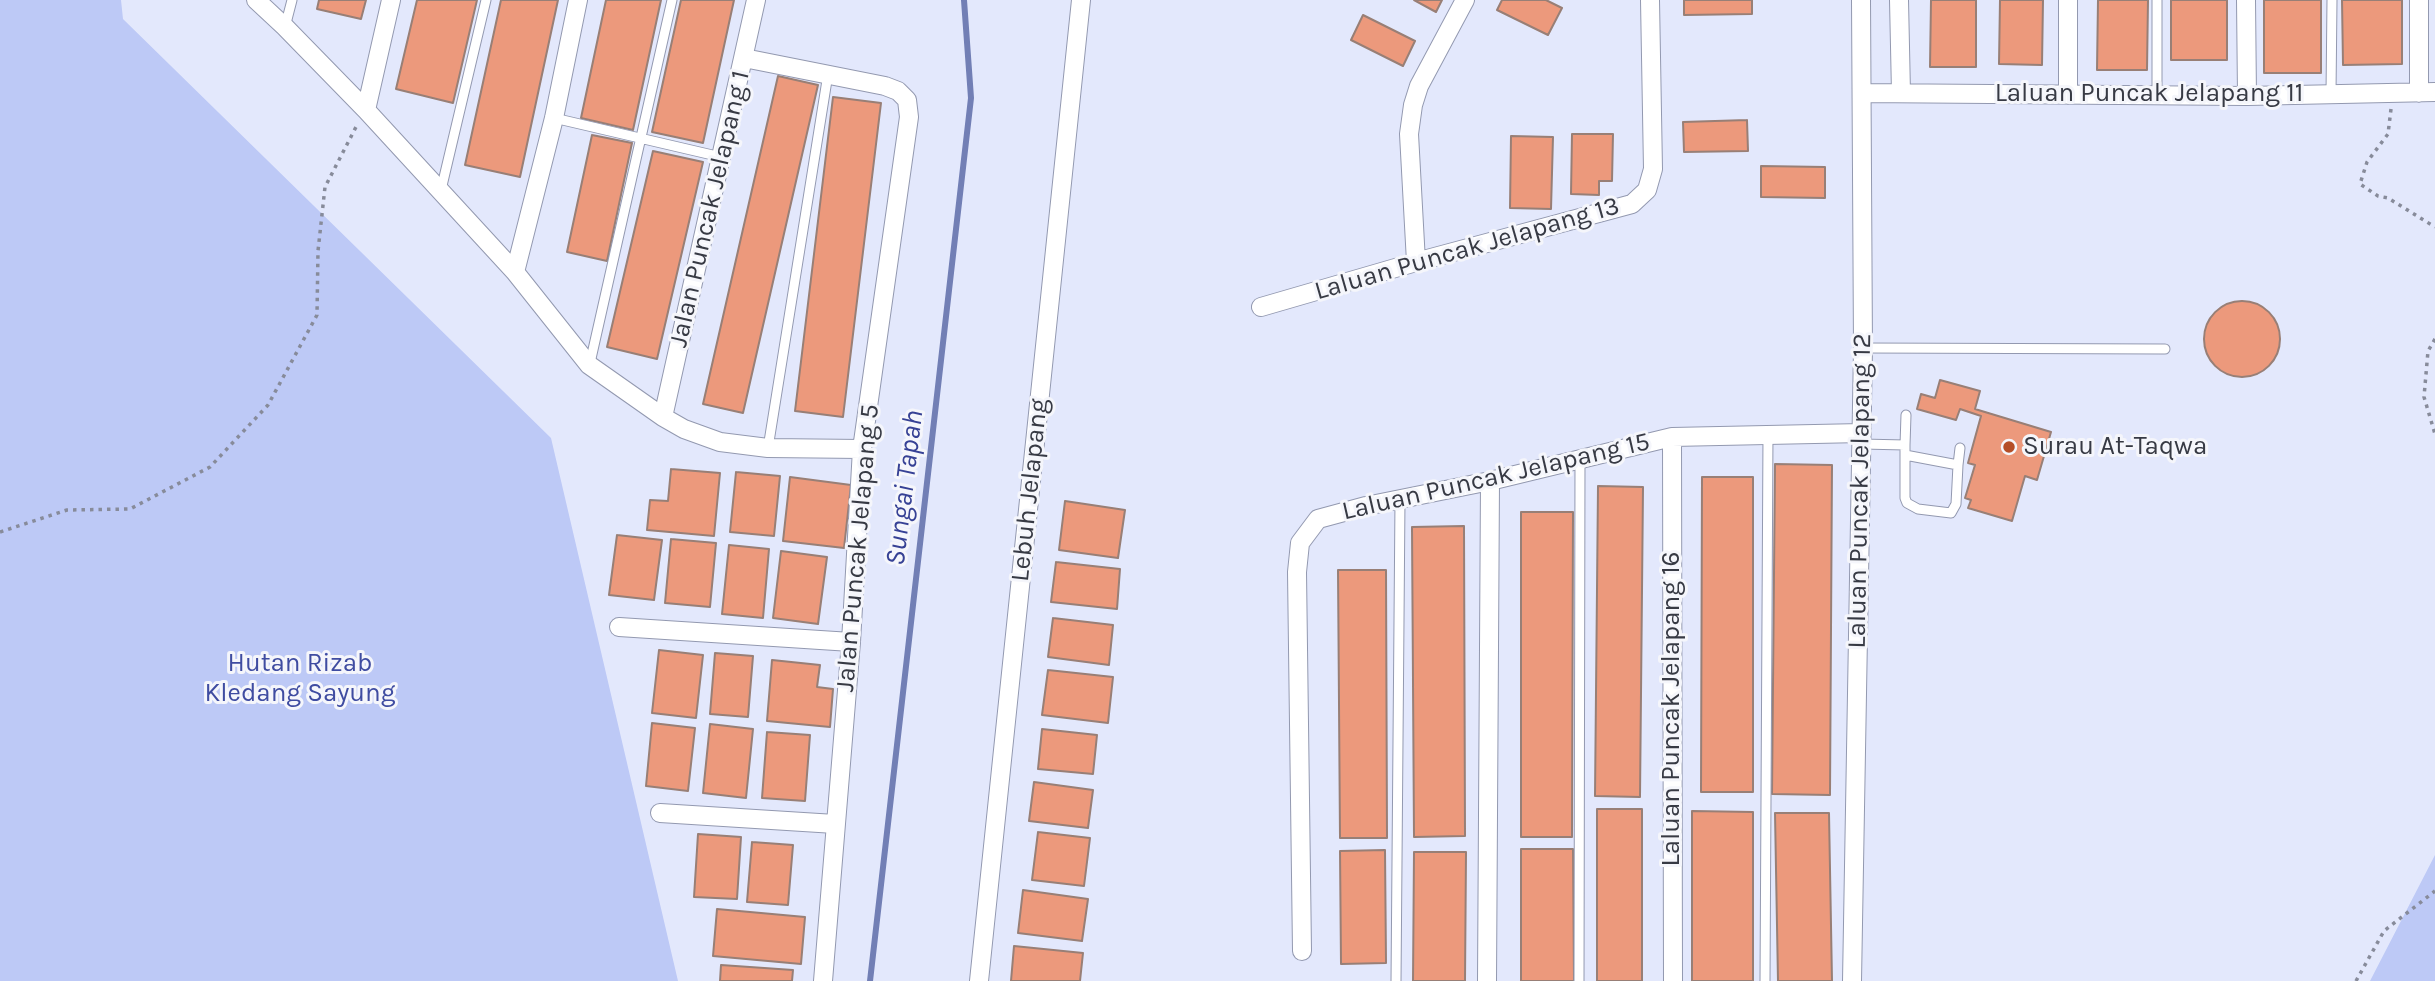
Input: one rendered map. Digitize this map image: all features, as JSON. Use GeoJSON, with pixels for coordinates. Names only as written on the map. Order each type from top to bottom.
{"type":"FeatureCollection","features":[{"type":"Feature","properties":{"kind":"street"},"geometry":{"type":"LineString","coordinates":[[256,0],[366,110],[515,272],[589,365],[663,417],[684,429],[720,442],[768,448],[862,449]]}},
{"type":"Feature","properties":{"kind":"street"},"geometry":{"type":"LineString","coordinates":[[366,110],[391,0]]}},
{"type":"Feature","properties":{"kind":"street"},"geometry":{"type":"LineString","coordinates":[[515,272],[554,118],[578,0]]}},
{"type":"Feature","properties":{"kind":"street","name":"Jalan Puncak Jelapang 1"},"geometry":{"type":"LineString","coordinates":[[663,417],[756,0]]}},
{"type":"Feature","properties":{"kind":"street","name":"Lebuh Jelapang"},"geometry":{"type":"LineString","coordinates":[[979,981],[1080,0]]}},
{"type":"Feature","properties":{"kind":"street"},"geometry":{"type":"LineString","coordinates":[[1416,262],[1409,134],[1413,105],[1419,86],[1465,0]]}},
{"type":"Feature","properties":{"kind":"street","name":"Laluan Puncak Jelapang 13"},"geometry":{"type":"LineString","coordinates":[[1261,307],[1632,204],[1647,190],[1653,169],[1650,0]]}},
{"type":"Feature","properties":{"kind":"street","name":"Laluan Puncak Jelapang 12"},"geometry":{"type":"LineString","coordinates":[[1852,981],[1863,348],[1861,0]]}},
{"type":"Feature","properties":{"kind":"street"},"geometry":{"type":"LineString","coordinates":[[1899,0],[1901,93]]}},
{"type":"Feature","properties":{"kind":"street"},"geometry":{"type":"LineString","coordinates":[[2068,0],[2068,95]]}},
{"type":"Feature","properties":{"kind":"street"},"geometry":{"type":"LineString","coordinates":[[2246,0],[2247,96]]}},
{"type":"Feature","properties":{"kind":"street"},"geometry":{"type":"LineString","coordinates":[[2419,0],[2427,93]]}},
{"type":"Feature","properties":{"kind":"street"},"geometry":{"type":"LineString","coordinates":[[744,58],[828,74]]}},
{"type":"Feature","properties":{"kind":"street","name":"Jalan Puncak Jelapang 5"},"geometry":{"type":"LineString","coordinates":[[823,981],[851,642],[862,449],[909,117],[907,100],[898,91],[828,74]]}},
{"type":"Feature","properties":{"kind":"street","name":"Laluan Puncak Jelapang 11"},"geometry":{"type":"LineString","coordinates":[[1863,93],[2247,96],[2427,93]]}},
{"type":"Feature","properties":{"kind":"street","name":"Laluan Puncak Jelapang 15"},"geometry":{"type":"LineString","coordinates":[[1302,951],[1297,572],[1300,543],[1318,519],[1672,437],[1768,434],[1862,439]]}},
{"type":"Feature","properties":{"kind":"street","name":"Laluan Puncak Jelapang 16"},"geometry":{"type":"LineString","coordinates":[[1672,437],[1672,981]]}},
{"type":"Feature","properties":{"kind":"street"},"geometry":{"type":"LineString","coordinates":[[1487,981],[1490,481]]}},
{"type":"Feature","properties":{"kind":"street"},"geometry":{"type":"LineString","coordinates":[[619,626],[851,642]]}},
{"type":"Feature","properties":{"kind":"street"},"geometry":{"type":"LineString","coordinates":[[660,813],[835,824]]}},
{"type":"Feature","properties":{"kind":"lane"},"geometry":{"type":"LineString","coordinates":[[285,27],[292,0]]}},
{"type":"Feature","properties":{"kind":"lane"},"geometry":{"type":"LineString","coordinates":[[441,192],[486,0]]}},
{"type":"Feature","properties":{"kind":"lane"},"geometry":{"type":"LineString","coordinates":[[589,365],[671,0]]}},
{"type":"Feature","properties":{"kind":"lane"},"geometry":{"type":"LineString","coordinates":[[2157,0],[2157,95]]}},
{"type":"Feature","properties":{"kind":"lane"},"geometry":{"type":"LineString","coordinates":[[2331,94],[2332,0]]}},
{"type":"Feature","properties":{"kind":"lane"},"geometry":{"type":"LineString","coordinates":[[768,448],[828,74]]}},
{"type":"Feature","properties":{"kind":"lane"},"geometry":{"type":"LineString","coordinates":[[554,118],[721,157]]}},
{"type":"Feature","properties":{"kind":"lane"},"geometry":{"type":"LineString","coordinates":[[1863,348],[2165,349]]}},
{"type":"Feature","properties":{"kind":"lane"},"geometry":{"type":"LineString","coordinates":[[1906,415],[1907,503],[1918,509],[1951,513],[1955,510],[1960,448]]}},
{"type":"Feature","properties":{"kind":"lane"},"geometry":{"type":"LineString","coordinates":[[1765,981],[1768,434]]}},
{"type":"Feature","properties":{"kind":"lane"},"geometry":{"type":"LineString","coordinates":[[1862,439],[1958,465]]}},
{"type":"Feature","properties":{"kind":"lane"},"geometry":{"type":"LineString","coordinates":[[1579,981],[1580,458]]}},
{"type":"Feature","properties":{"kind":"lane"},"geometry":{"type":"LineString","coordinates":[[1396,981],[1400,500]]}},
{"type":"Feature","properties":{"kind":"path"},"geometry":{"type":"LineString","coordinates":[[2390,93],[2388,134],[2367,162],[2360,184],[2435,227]]}},
{"type":"Feature","properties":{"kind":"path"},"geometry":{"type":"LineString","coordinates":[[0,532],[67,510],[131,509],[210,467],[268,405],[317,315],[318,251],[325,187],[366,110]]}},
{"type":"Feature","properties":{"kind":"path"},"geometry":{"type":"LineString","coordinates":[[2435,340],[2428,351],[2424,397],[2435,434]]}},
{"type":"Feature","properties":{"kind":"path"},"geometry":{"type":"LineString","coordinates":[[2356,981],[2384,931],[2435,891]]}},
{"type":"Feature","properties":{"kind":"green space","name":"Hutan Rizab Kledang Sayung"},"geometry":{"type":"Polygon","coordinates":[[[0,0],[121,0],[123,19],[551,438],[678,981],[0,981],[0,0]]]}},
{"type":"Feature","properties":{"kind":"green space"},"geometry":{"type":"Polygon","coordinates":[[[2435,855],[2435,981],[2370,981],[2435,855]]]}},
{"type":"Feature","properties":{"kind":"building"},"geometry":{"type":"Polygon","coordinates":[[[319,0],[366,0],[361,19],[317,9],[319,0]]]}},
{"type":"Feature","properties":{"kind":"building"},"geometry":{"type":"Polygon","coordinates":[[[417,0],[477,0],[453,103],[396,89],[417,0]]]}},
{"type":"Feature","properties":{"kind":"building"},"geometry":{"type":"Polygon","coordinates":[[[501,0],[558,0],[520,177],[465,165],[501,0]]]}},
{"type":"Feature","properties":{"kind":"building"},"geometry":{"type":"Polygon","coordinates":[[[606,0],[661,0],[633,130],[581,118],[606,0]]]}},
{"type":"Feature","properties":{"kind":"building"},"geometry":{"type":"Polygon","coordinates":[[[681,0],[734,0],[703,143],[652,132],[681,0]]]}},
{"type":"Feature","properties":{"kind":"building"},"geometry":{"type":"Polygon","coordinates":[[[1414,0],[1442,0],[1436,12],[1414,0]]]}},
{"type":"Feature","properties":{"kind":"building"},"geometry":{"type":"Polygon","coordinates":[[[1502,0],[1546,0],[1562,8],[1548,35],[1497,10],[1502,0]]]}},
{"type":"Feature","properties":{"kind":"building"},"geometry":{"type":"Polygon","coordinates":[[[1684,0],[1752,0],[1752,14],[1684,15],[1684,0]]]}},
{"type":"Feature","properties":{"kind":"building"},"geometry":{"type":"Polygon","coordinates":[[[1931,0],[1976,0],[1976,67],[1930,67],[1931,0]]]}},
{"type":"Feature","properties":{"kind":"building"},"geometry":{"type":"Polygon","coordinates":[[[2000,0],[2043,0],[2042,65],[1999,64],[2000,0]]]}},
{"type":"Feature","properties":{"kind":"building"},"geometry":{"type":"Polygon","coordinates":[[[2098,0],[2148,0],[2147,70],[2097,70],[2098,0]]]}},
{"type":"Feature","properties":{"kind":"building"},"geometry":{"type":"Polygon","coordinates":[[[2171,0],[2227,0],[2227,60],[2171,60],[2171,0]]]}},
{"type":"Feature","properties":{"kind":"building"},"geometry":{"type":"Polygon","coordinates":[[[2264,0],[2321,0],[2321,73],[2264,73],[2264,0]]]}},
{"type":"Feature","properties":{"kind":"building"},"geometry":{"type":"Polygon","coordinates":[[[2342,0],[2402,0],[2402,64],[2343,65],[2342,0]]]}},
{"type":"Feature","properties":{"kind":"building"},"geometry":{"type":"Polygon","coordinates":[[[1363,15],[1415,41],[1403,66],[1351,40],[1363,15]]]}},
{"type":"Feature","properties":{"kind":"building"},"geometry":{"type":"Polygon","coordinates":[[[778,76],[818,85],[743,413],[703,404],[778,76]]]}},
{"type":"Feature","properties":{"kind":"building"},"geometry":{"type":"Polygon","coordinates":[[[833,97],[881,103],[843,417],[795,411],[833,97]]]}},
{"type":"Feature","properties":{"kind":"building"},"geometry":{"type":"Polygon","coordinates":[[[1747,120],[1748,151],[1684,152],[1683,122],[1747,120]]]}},
{"type":"Feature","properties":{"kind":"building"},"geometry":{"type":"Polygon","coordinates":[[[1572,134],[1613,134],[1612,181],[1599,181],[1599,195],[1571,194],[1572,134]]]}},
{"type":"Feature","properties":{"kind":"building"},"geometry":{"type":"Polygon","coordinates":[[[592,135],[632,143],[607,261],[567,252],[592,135]]]}},
{"type":"Feature","properties":{"kind":"building"},"geometry":{"type":"Polygon","coordinates":[[[1511,136],[1553,137],[1551,209],[1510,208],[1511,136]]]}},
{"type":"Feature","properties":{"kind":"building"},"geometry":{"type":"Polygon","coordinates":[[[653,151],[703,162],[657,359],[607,347],[653,151]]]}},
{"type":"Feature","properties":{"kind":"building"},"geometry":{"type":"Polygon","coordinates":[[[1761,166],[1825,167],[1825,198],[1761,197],[1761,166]]]}},
{"type":"Feature","properties":{"kind":"building"},"geometry":{"type":"Polygon","coordinates":[[[2235,301],[2249,301],[2263,307],[2274,318],[2280,339],[2277,354],[2269,366],[2249,377],[2235,377],[2221,371],[2210,360],[2204,346],[2204,332],[2210,318],[2221,307],[2235,301]]]}},
{"type":"Feature","properties":{"kind":"building","name":"Surau At-Taqwa"},"geometry":{"type":"Polygon","coordinates":[[[1940,380],[1980,391],[1975,409],[2051,432],[2037,480],[2025,476],[2012,521],[1968,508],[1971,500],[1965,498],[1975,465],[1968,463],[1981,416],[1960,409],[1956,420],[1917,409],[1921,394],[1935,398],[1940,380]]]}},
{"type":"Feature","properties":{"kind":"building"},"geometry":{"type":"Polygon","coordinates":[[[1775,464],[1832,465],[1830,795],[1772,794],[1775,464]]]}},
{"type":"Feature","properties":{"kind":"building"},"geometry":{"type":"Polygon","coordinates":[[[671,469],[720,473],[714,536],[647,530],[650,500],[668,501],[671,469]]]}},
{"type":"Feature","properties":{"kind":"building"},"geometry":{"type":"Polygon","coordinates":[[[736,472],[780,476],[774,536],[730,532],[736,472]]]}},
{"type":"Feature","properties":{"kind":"building"},"geometry":{"type":"Polygon","coordinates":[[[790,477],[851,485],[844,548],[783,541],[790,477]]]}},
{"type":"Feature","properties":{"kind":"building"},"geometry":{"type":"Polygon","coordinates":[[[1702,477],[1753,477],[1753,792],[1701,792],[1702,477]]]}},
{"type":"Feature","properties":{"kind":"building"},"geometry":{"type":"Polygon","coordinates":[[[1598,486],[1643,487],[1640,797],[1595,796],[1598,486]]]}},
{"type":"Feature","properties":{"kind":"building"},"geometry":{"type":"Polygon","coordinates":[[[1065,501],[1125,510],[1118,558],[1059,550],[1065,501]]]}},
{"type":"Feature","properties":{"kind":"building"},"geometry":{"type":"Polygon","coordinates":[[[1521,512],[1573,512],[1572,837],[1521,837],[1521,512]]]}},
{"type":"Feature","properties":{"kind":"building"},"geometry":{"type":"Polygon","coordinates":[[[1464,526],[1465,836],[1414,837],[1412,527],[1464,526]]]}},
{"type":"Feature","properties":{"kind":"building"},"geometry":{"type":"Polygon","coordinates":[[[617,535],[662,540],[654,600],[609,595],[617,535]]]}},
{"type":"Feature","properties":{"kind":"building"},"geometry":{"type":"Polygon","coordinates":[[[671,539],[716,543],[710,607],[665,603],[671,539]]]}},
{"type":"Feature","properties":{"kind":"building"},"geometry":{"type":"Polygon","coordinates":[[[729,545],[769,549],[763,618],[722,614],[729,545]]]}},
{"type":"Feature","properties":{"kind":"building"},"geometry":{"type":"Polygon","coordinates":[[[781,551],[827,557],[818,624],[773,618],[781,551]]]}},
{"type":"Feature","properties":{"kind":"building"},"geometry":{"type":"Polygon","coordinates":[[[1056,562],[1120,569],[1117,609],[1051,602],[1056,562]]]}},
{"type":"Feature","properties":{"kind":"building"},"geometry":{"type":"Polygon","coordinates":[[[1338,570],[1386,570],[1387,838],[1340,838],[1338,570]]]}},
{"type":"Feature","properties":{"kind":"building"},"geometry":{"type":"Polygon","coordinates":[[[1053,618],[1113,625],[1109,665],[1048,657],[1053,618]]]}},
{"type":"Feature","properties":{"kind":"building"},"geometry":{"type":"Polygon","coordinates":[[[659,650],[703,655],[696,718],[652,713],[659,650]]]}},
{"type":"Feature","properties":{"kind":"building"},"geometry":{"type":"Polygon","coordinates":[[[715,653],[753,656],[748,717],[710,714],[715,653]]]}},
{"type":"Feature","properties":{"kind":"building"},"geometry":{"type":"Polygon","coordinates":[[[772,660],[820,665],[817,687],[833,689],[830,727],[767,721],[772,660]]]}},
{"type":"Feature","properties":{"kind":"building"},"geometry":{"type":"Polygon","coordinates":[[[1048,670],[1113,677],[1108,723],[1042,715],[1048,670]]]}},
{"type":"Feature","properties":{"kind":"building"},"geometry":{"type":"Polygon","coordinates":[[[652,723],[695,728],[688,791],[646,786],[652,723]]]}},
{"type":"Feature","properties":{"kind":"building"},"geometry":{"type":"Polygon","coordinates":[[[710,724],[753,729],[746,798],[703,793],[710,724]]]}},
{"type":"Feature","properties":{"kind":"building"},"geometry":{"type":"Polygon","coordinates":[[[1042,729],[1097,735],[1093,774],[1038,769],[1042,729]]]}},
{"type":"Feature","properties":{"kind":"building"},"geometry":{"type":"Polygon","coordinates":[[[767,732],[810,735],[805,801],[762,798],[767,732]]]}},
{"type":"Feature","properties":{"kind":"building"},"geometry":{"type":"Polygon","coordinates":[[[1034,782],[1093,790],[1088,828],[1029,821],[1034,782]]]}},
{"type":"Feature","properties":{"kind":"building"},"geometry":{"type":"Polygon","coordinates":[[[1597,809],[1642,809],[1642,981],[1597,981],[1597,809]]]}},
{"type":"Feature","properties":{"kind":"building"},"geometry":{"type":"Polygon","coordinates":[[[1692,811],[1753,812],[1753,981],[1692,981],[1692,811]]]}},
{"type":"Feature","properties":{"kind":"building"},"geometry":{"type":"Polygon","coordinates":[[[1775,813],[1829,813],[1832,981],[1778,981],[1775,813]]]}},
{"type":"Feature","properties":{"kind":"building"},"geometry":{"type":"Polygon","coordinates":[[[1038,832],[1090,838],[1084,886],[1032,880],[1038,832]]]}},
{"type":"Feature","properties":{"kind":"building"},"geometry":{"type":"Polygon","coordinates":[[[698,834],[741,837],[737,899],[694,897],[698,834]]]}},
{"type":"Feature","properties":{"kind":"building"},"geometry":{"type":"Polygon","coordinates":[[[752,842],[793,845],[788,905],[747,902],[752,842]]]}},
{"type":"Feature","properties":{"kind":"building"},"geometry":{"type":"Polygon","coordinates":[[[1521,849],[1573,849],[1574,981],[1521,981],[1521,849]]]}},
{"type":"Feature","properties":{"kind":"building"},"geometry":{"type":"Polygon","coordinates":[[[1385,850],[1386,963],[1341,964],[1340,851],[1385,850]]]}},
{"type":"Feature","properties":{"kind":"building"},"geometry":{"type":"Polygon","coordinates":[[[1414,852],[1466,852],[1465,981],[1413,981],[1414,852]]]}},
{"type":"Feature","properties":{"kind":"building"},"geometry":{"type":"Polygon","coordinates":[[[1023,890],[1088,899],[1082,941],[1018,933],[1023,890]]]}},
{"type":"Feature","properties":{"kind":"building"},"geometry":{"type":"Polygon","coordinates":[[[717,909],[805,917],[801,964],[713,956],[717,909]]]}},
{"type":"Feature","properties":{"kind":"building"},"geometry":{"type":"Polygon","coordinates":[[[1014,946],[1083,953],[1080,981],[1011,981],[1014,946]]]}},
{"type":"Feature","properties":{"kind":"building"},"geometry":{"type":"Polygon","coordinates":[[[721,965],[793,970],[792,981],[720,981],[721,965]]]}},
{"type":"Feature","properties":{"kind":"waterway","name":"Sungai Tapah"},"geometry":{"type":"LineString","coordinates":[[870,981],[971,98],[964,0]]}},
{"type":"Feature","properties":{"kind":"place","name":"Surau At-Taqwa"},"geometry":{"type":"Point","coordinates":[2009,447]}}]}
